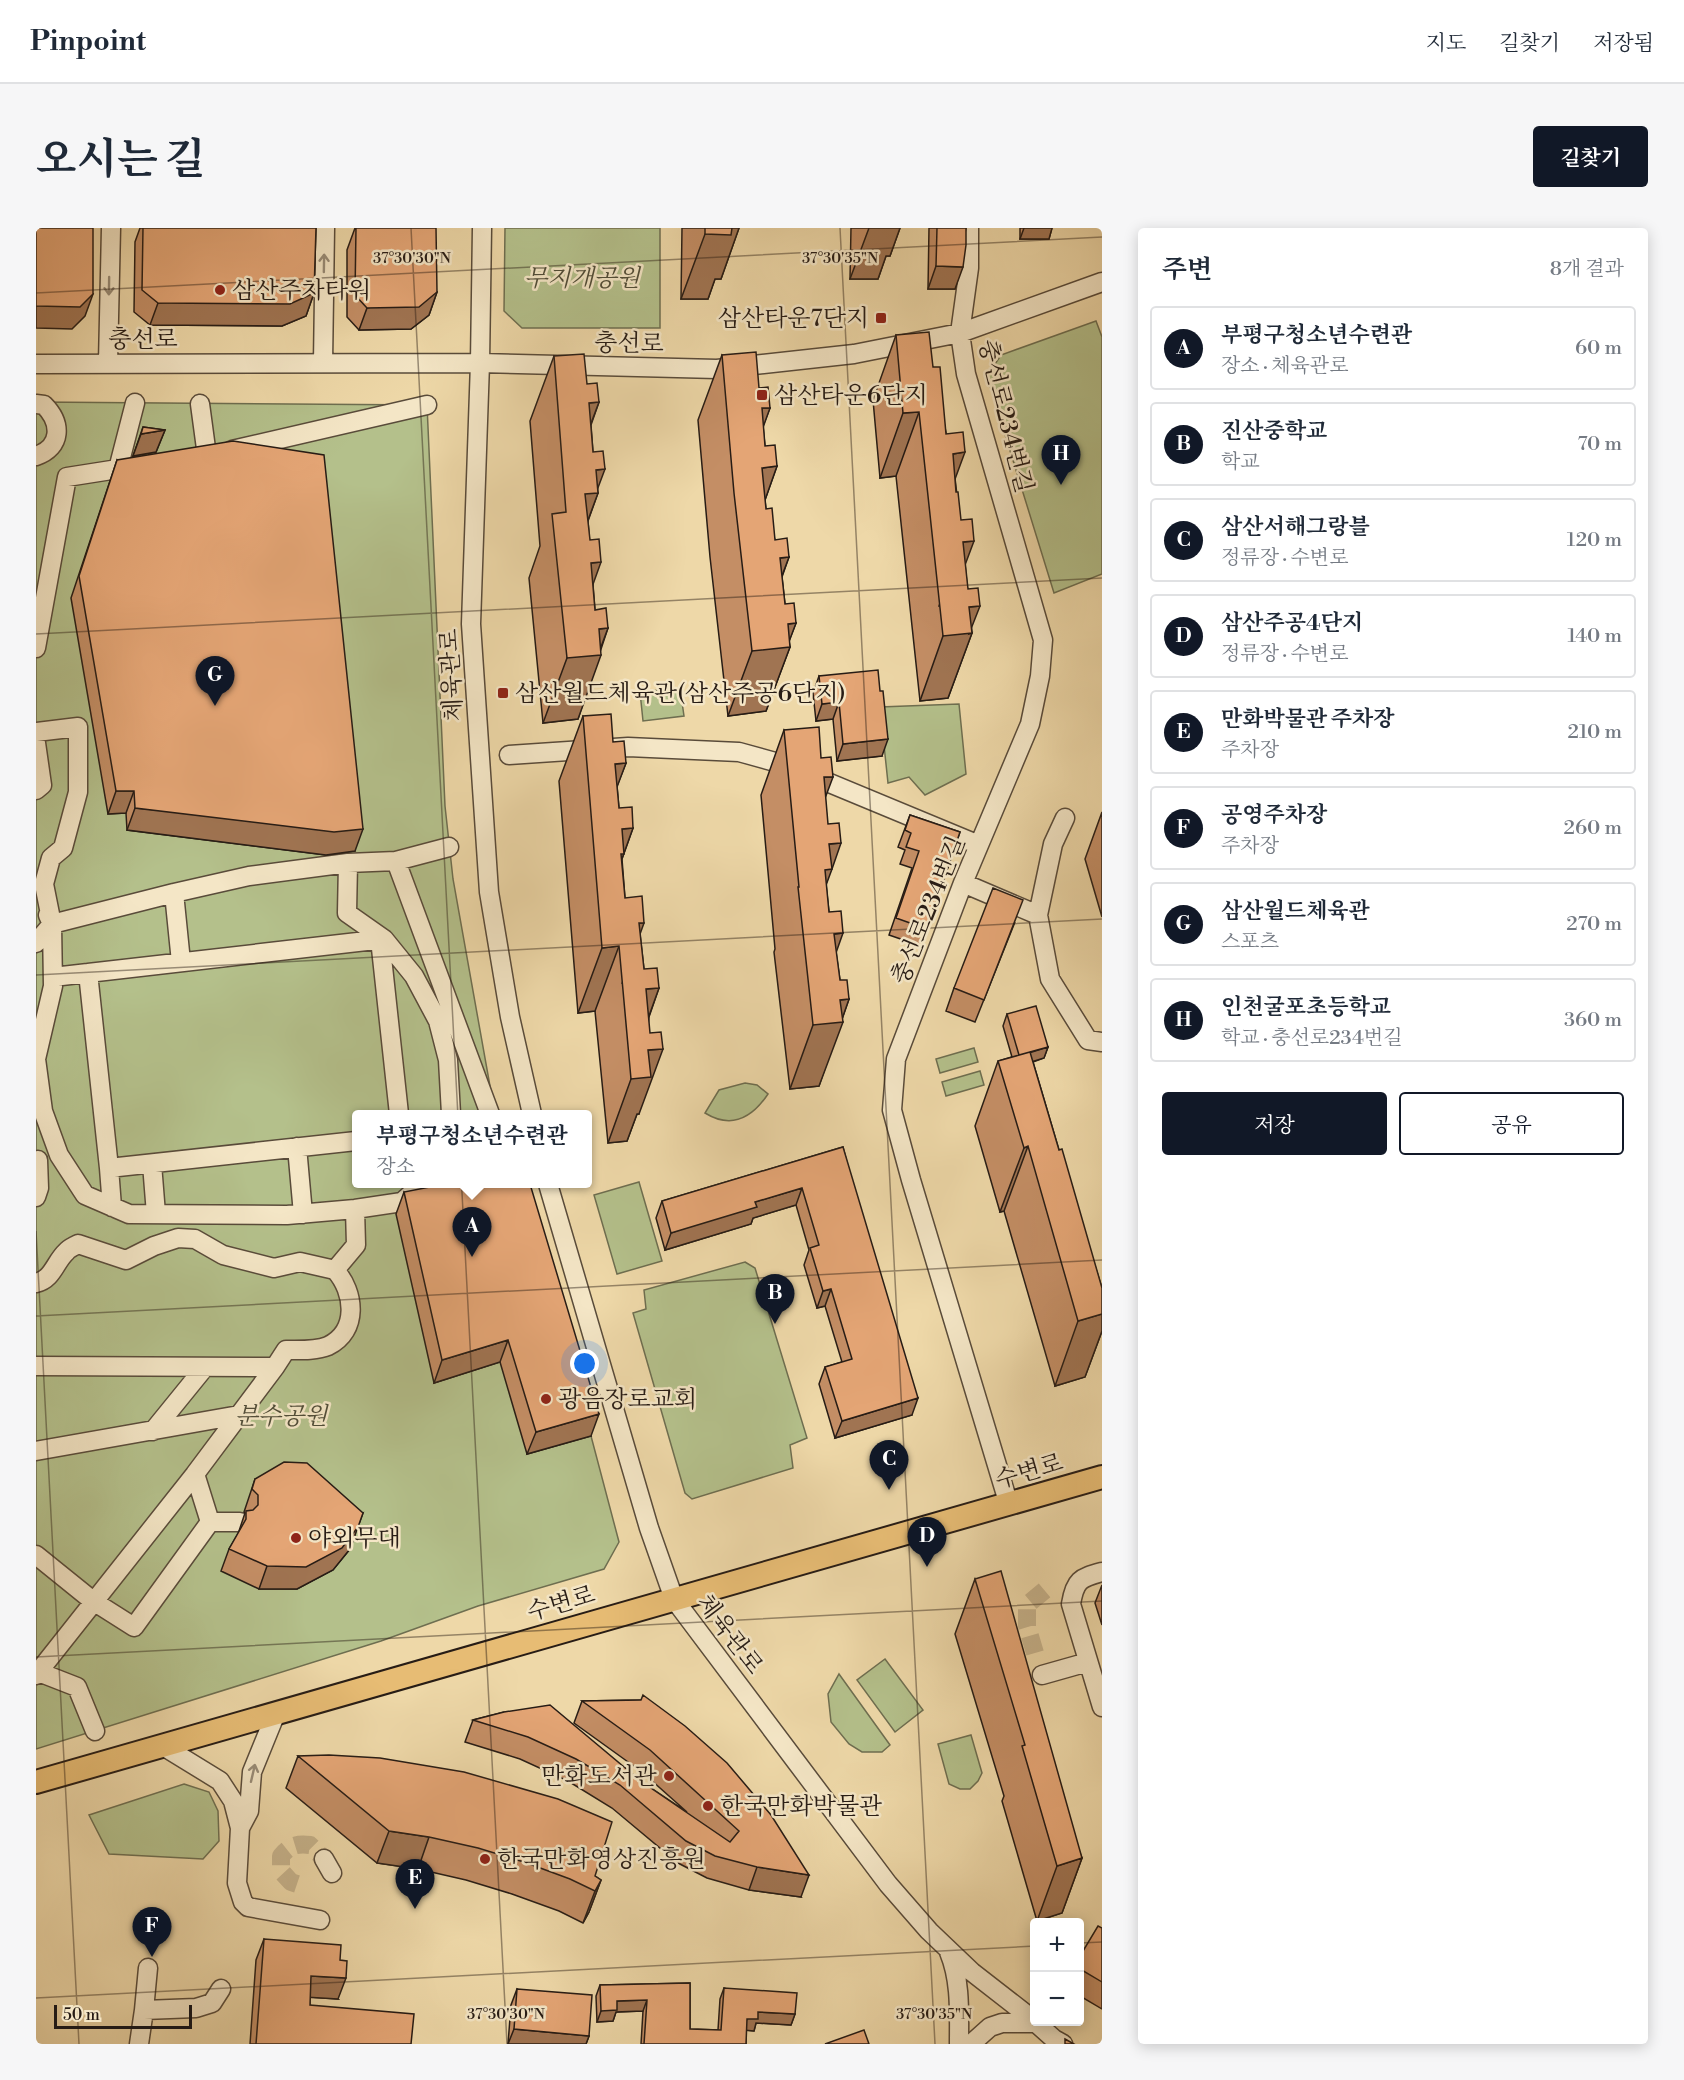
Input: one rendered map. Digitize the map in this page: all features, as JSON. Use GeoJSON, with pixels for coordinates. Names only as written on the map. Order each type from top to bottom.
{"type":"FeatureCollection","features":[{"type":"Feature","properties":{"kind":"main road","name":"수변로"},"geometry":{"type":"LineString","coordinates":[[36,1782],[1102,1477]]}},
{"type":"Feature","properties":{"kind":"street"},"geometry":{"type":"LineString","coordinates":[[108,363],[111,228]]}},
{"type":"Feature","properties":{"kind":"street"},"geometry":{"type":"LineString","coordinates":[[323,363],[325,228]]}},
{"type":"Feature","properties":{"kind":"street","name":"체육관로"},"geometry":{"type":"LineString","coordinates":[[482,228],[471,624],[489,891],[510,1017],[531,1110]]}},
{"type":"Feature","properties":{"kind":"street","name":"충선로234번길"},"geometry":{"type":"LineString","coordinates":[[969,228],[969,268],[960,333],[966,374],[1043,640],[1040,676],[1030,724],[963,883],[896,1059],[892,1110],[1009,1505]]}},
{"type":"Feature","properties":{"kind":"street","name":"충선로"},"geometry":{"type":"LineString","coordinates":[[36,364],[480,363],[717,369],[854,354],[960,333],[1102,282]]}},
{"type":"Feature","properties":{"kind":"street"},"geometry":{"type":"LineString","coordinates":[[118,469],[135,403]]}},
{"type":"Feature","properties":{"kind":"street"},"geometry":{"type":"LineString","coordinates":[[200,404],[198,457],[355,413],[426,405]]}},
{"type":"Feature","properties":{"kind":"street"},"geometry":{"type":"LineString","coordinates":[[36,405],[44,405],[54,415],[57,435],[43,453],[67,477]]}},
{"type":"Feature","properties":{"kind":"street"},"geometry":{"type":"LineString","coordinates":[[67,477],[154,464]]}},
{"type":"Feature","properties":{"kind":"street"},"geometry":{"type":"LineString","coordinates":[[36,648],[67,477]]}},
{"type":"Feature","properties":{"kind":"street"},"geometry":{"type":"LineString","coordinates":[[36,732],[78,727],[78,792],[63,848],[51,858],[44,884],[52,924],[53,986],[36,1059],[43,1111],[59,1155],[85,1195],[129,1214],[303,1214],[355,1209],[428,1189]]}},
{"type":"Feature","properties":{"kind":"street"},"geometry":{"type":"LineString","coordinates":[[36,743],[42,785],[36,790]]}},
{"type":"Feature","properties":{"kind":"street"},"geometry":{"type":"LineString","coordinates":[[509,755],[628,747],[739,752],[786,765],[979,845]]}},
{"type":"Feature","properties":{"kind":"street"},"geometry":{"type":"LineString","coordinates":[[1065,818],[1053,844],[1038,915],[1050,979],[1088,1040],[1102,1042]]}},
{"type":"Feature","properties":{"kind":"street"},"geometry":{"type":"LineString","coordinates":[[36,943],[52,924],[174,893],[249,876],[348,863],[396,861],[449,848]]}},
{"type":"Feature","properties":{"kind":"street"},"geometry":{"type":"LineString","coordinates":[[396,861],[489,1110]]}},
{"type":"Feature","properties":{"kind":"street"},"geometry":{"type":"LineString","coordinates":[[348,863],[347,913],[382,939],[414,976],[438,1021],[448,1060],[451,1110]]}},
{"type":"Feature","properties":{"kind":"street"},"geometry":{"type":"LineString","coordinates":[[963,883],[1038,915]]}},
{"type":"Feature","properties":{"kind":"street"},"geometry":{"type":"LineString","coordinates":[[36,886],[52,924]]}},
{"type":"Feature","properties":{"kind":"street"},"geometry":{"type":"LineString","coordinates":[[174,893],[181,962]]}},
{"type":"Feature","properties":{"kind":"street"},"geometry":{"type":"LineString","coordinates":[[53,977],[382,939]]}},
{"type":"Feature","properties":{"kind":"street"},"geometry":{"type":"LineString","coordinates":[[382,939],[399,1110]]}},
{"type":"Feature","properties":{"kind":"street"},"geometry":{"type":"LineString","coordinates":[[88,973],[112,1207]]}},
{"type":"Feature","properties":{"kind":"street"},"geometry":{"type":"LineString","coordinates":[[109,1168],[352,1142]]}},
{"type":"Feature","properties":{"kind":"street"},"geometry":{"type":"LineString","coordinates":[[297,1147],[303,1214]]}},
{"type":"Feature","properties":{"kind":"street"},"geometry":{"type":"LineString","coordinates":[[36,1197],[39,1188],[37,1159],[59,1155]]}},
{"type":"Feature","properties":{"kind":"street"},"geometry":{"type":"LineString","coordinates":[[152,1164],[156,1214]]}},
{"type":"Feature","properties":{"kind":"street","name":"체육관로"},"geometry":{"type":"LineString","coordinates":[[549,1188],[646,1518],[674,1599],[888,1884],[929,1931],[972,1972],[1030,2017]]}},
{"type":"Feature","properties":{"kind":"street"},"geometry":{"type":"LineString","coordinates":[[335,1270],[356,1245],[355,1209]]}},
{"type":"Feature","properties":{"kind":"street"},"geometry":{"type":"LineString","coordinates":[[36,1283],[52,1272],[66,1252],[78,1244],[126,1260],[154,1246],[178,1238],[195,1239],[223,1255],[274,1268],[300,1262],[335,1270],[350,1292],[352,1312],[343,1334],[327,1346],[286,1350],[195,1474],[36,1673],[77,1687],[95,1731]]}},
{"type":"Feature","properties":{"kind":"street"},"geometry":{"type":"LineString","coordinates":[[36,1366],[275,1367]]}},
{"type":"Feature","properties":{"kind":"street"},"geometry":{"type":"LineString","coordinates":[[153,1431],[205,1367]]}},
{"type":"Feature","properties":{"kind":"street"},"geometry":{"type":"LineString","coordinates":[[36,1451],[239,1415]]}},
{"type":"Feature","properties":{"kind":"street"},"geometry":{"type":"LineString","coordinates":[[195,1474],[210,1522]]}},
{"type":"Feature","properties":{"kind":"street"},"geometry":{"type":"LineString","coordinates":[[210,1522],[240,1522]]}},
{"type":"Feature","properties":{"kind":"street"},"geometry":{"type":"LineString","coordinates":[[36,1555],[93,1601],[134,1627],[210,1522]]}},
{"type":"Feature","properties":{"kind":"street"},"geometry":{"type":"LineString","coordinates":[[1102,1572],[1084,1577],[1074,1587],[1071,1604],[1102,1707]]}},
{"type":"Feature","properties":{"kind":"street"},"geometry":{"type":"LineString","coordinates":[[1042,1676],[1088,1662]]}},
{"type":"Feature","properties":{"kind":"street"},"geometry":{"type":"LineString","coordinates":[[240,1828],[249,1810],[252,1772],[276,1713]]}},
{"type":"Feature","properties":{"kind":"street"},"geometry":{"type":"LineString","coordinates":[[163,1746],[220,1781],[233,1801],[240,1828],[237,1883],[243,1902],[248,1907],[320,1920]]}},
{"type":"Feature","properties":{"kind":"street"},"geometry":{"type":"LineString","coordinates":[[947,1948],[955,1968],[959,1999],[959,2044]]}},
{"type":"Feature","properties":{"kind":"street"},"geometry":{"type":"LineString","coordinates":[[139,2044],[148,1968]]}},
{"type":"Feature","properties":{"kind":"street"},"geometry":{"type":"LineString","coordinates":[[144,2010],[195,2008],[212,2003],[221,1989]]}},
{"type":"Feature","properties":{"kind":"street"},"geometry":{"type":"LineString","coordinates":[[971,2044],[990,2027],[1030,2022]]}},
{"type":"Feature","properties":{"kind":"street","name":"체육관로"},"geometry":{"type":"LineString","coordinates":[[1040,2026],[1063,2044]]}},
{"type":"Feature","properties":{"kind":"green space","name":"무지개공원"},"geometry":{"type":"Polygon","coordinates":[[[505,228],[660,228],[660,328],[522,328],[504,311],[505,228]]]}},
{"type":"Feature","properties":{"kind":"green space"},"geometry":{"type":"Polygon","coordinates":[[[1096,321],[1102,337],[1102,574],[1054,593],[987,376],[1001,355],[1096,321]]]}},
{"type":"Feature","properties":{"kind":"green space","name":"분수공원"},"geometry":{"type":"Polygon","coordinates":[[[36,402],[427,405],[445,806],[453,879],[494,1110],[352,1110],[352,1188],[517,1188],[591,1436],[619,1542],[604,1569],[478,1606],[381,1641],[36,1749],[36,402]]]}},
{"type":"Feature","properties":{"kind":"green space"},"geometry":{"type":"Polygon","coordinates":[[[680,688],[684,716],[643,721],[640,692],[680,688]]]}},
{"type":"Feature","properties":{"kind":"green space"},"geometry":{"type":"Polygon","coordinates":[[[959,704],[966,774],[925,795],[909,777],[888,783],[880,707],[959,704]]]}},
{"type":"Feature","properties":{"kind":"green space"},"geometry":{"type":"Polygon","coordinates":[[[974,1048],[978,1062],[940,1073],[936,1059],[974,1048]]]}},
{"type":"Feature","properties":{"kind":"green space"},"geometry":{"type":"Polygon","coordinates":[[[980,1071],[984,1085],[946,1096],[942,1082],[980,1071]]]}},
{"type":"Feature","properties":{"kind":"green space"},"geometry":{"type":"Polygon","coordinates":[[[745,1083],[757,1085],[768,1094],[748,1115],[740,1119],[724,1120],[705,1113],[719,1090],[745,1083]]]}},
{"type":"Feature","properties":{"kind":"green space"},"geometry":{"type":"Polygon","coordinates":[[[639,1182],[662,1261],[617,1274],[594,1195],[639,1182]]]}},
{"type":"Feature","properties":{"kind":"green space"},"geometry":{"type":"Polygon","coordinates":[[[745,1262],[755,1268],[807,1438],[790,1445],[793,1468],[692,1499],[685,1493],[633,1313],[646,1309],[644,1290],[745,1262]]]}},
{"type":"Feature","properties":{"kind":"green space"},"geometry":{"type":"Polygon","coordinates":[[[885,1659],[923,1710],[895,1732],[857,1680],[885,1659]]]}},
{"type":"Feature","properties":{"kind":"green space"},"geometry":{"type":"Polygon","coordinates":[[[839,1674],[890,1745],[882,1752],[862,1752],[849,1744],[831,1722],[828,1694],[839,1674]]]}},
{"type":"Feature","properties":{"kind":"green space"},"geometry":{"type":"Polygon","coordinates":[[[971,1735],[982,1773],[970,1789],[960,1789],[949,1784],[938,1744],[971,1735]]]}},
{"type":"Feature","properties":{"kind":"green space"},"geometry":{"type":"Polygon","coordinates":[[[184,1784],[209,1792],[218,1811],[219,1841],[203,1859],[109,1854],[89,1815],[184,1784]]]}},
{"type":"Feature","properties":{"kind":"building"},"geometry":{"type":"Polygon","coordinates":[[[36,228],[93,228],[93,294],[80,307],[36,306],[36,228]]]}},
{"type":"Feature","properties":{"kind":"building","name":"삼산주차타워"},"geometry":{"type":"Polygon","coordinates":[[[143,228],[316,228],[314,293],[290,304],[158,303],[142,290],[143,228]]]}},
{"type":"Feature","properties":{"kind":"building"},"geometry":{"type":"Polygon","coordinates":[[[356,228],[436,228],[437,292],[419,307],[367,308],[355,295],[356,228]]]}},
{"type":"Feature","properties":{"kind":"building"},"geometry":{"type":"Polygon","coordinates":[[[705,228],[732,228],[731,235],[705,234],[705,228]]]}},
{"type":"Feature","properties":{"kind":"building"},"geometry":{"type":"Polygon","coordinates":[[[937,228],[966,228],[963,267],[936,266],[937,228]]]}},
{"type":"Feature","properties":{"kind":"building"},"geometry":{"type":"Polygon","coordinates":[[[929,332],[933,367],[940,367],[946,434],[963,432],[965,452],[953,454],[956,492],[958,492],[961,520],[972,519],[974,541],[963,542],[968,589],[978,588],[980,606],[969,607],[972,633],[943,636],[919,412],[903,413],[896,335],[929,332]]]}},
{"type":"Feature","properties":{"kind":"building"},"geometry":{"type":"Polygon","coordinates":[[[756,352],[759,388],[768,387],[770,408],[762,408],[765,446],[775,445],[777,466],[762,468],[766,509],[772,508],[775,540],[787,538],[789,557],[780,558],[785,604],[794,603],[796,623],[788,624],[790,647],[752,651],[734,493],[722,355],[756,352]]]}},
{"type":"Feature","properties":{"kind":"building"},"geometry":{"type":"Polygon","coordinates":[[[584,354],[587,384],[597,383],[599,402],[589,403],[593,452],[603,451],[605,469],[596,470],[598,493],[585,494],[590,540],[599,539],[601,562],[591,563],[595,610],[606,608],[608,628],[599,629],[601,655],[567,658],[552,514],[566,512],[554,356],[584,354]]]}},
{"type":"Feature","properties":{"kind":"building"},"geometry":{"type":"Polygon","coordinates":[[[143,427],[165,430],[141,434],[143,427]]]}},
{"type":"Feature","properties":{"kind":"building"},"geometry":{"type":"Polygon","coordinates":[[[233,441],[324,455],[363,829],[334,832],[135,808],[134,791],[116,791],[79,576],[117,460],[233,441]]]}},
{"type":"Feature","properties":{"kind":"building"},"geometry":{"type":"Polygon","coordinates":[[[878,670],[880,691],[883,691],[888,739],[843,744],[839,702],[822,704],[819,676],[878,670]]]}},
{"type":"Feature","properties":{"kind":"building"},"geometry":{"type":"Polygon","coordinates":[[[611,714],[613,742],[624,741],[626,763],[615,764],[619,808],[632,807],[633,828],[622,829],[624,854],[621,854],[625,898],[642,896],[644,923],[639,923],[644,969],[657,968],[659,988],[646,989],[650,1033],[661,1032],[663,1049],[648,1050],[651,1077],[631,1079],[619,946],[602,948],[583,716],[611,714]]]}},
{"type":"Feature","properties":{"kind":"building"},"geometry":{"type":"Polygon","coordinates":[[[819,727],[821,758],[831,757],[833,777],[824,777],[828,824],[839,823],[841,843],[829,844],[832,869],[825,870],[829,912],[841,911],[843,933],[834,934],[840,980],[847,980],[849,999],[840,1000],[843,1022],[813,1025],[784,730],[819,727]]]}},
{"type":"Feature","properties":{"kind":"building"},"geometry":{"type":"Polygon","coordinates":[[[910,815],[960,832],[927,929],[896,918],[919,851],[906,847],[911,833],[905,830],[910,815]]]}},
{"type":"Feature","properties":{"kind":"building"},"geometry":{"type":"Polygon","coordinates":[[[993,888],[1023,900],[984,1000],[954,988],[993,888]]]}},
{"type":"Feature","properties":{"kind":"building"},"geometry":{"type":"Polygon","coordinates":[[[1036,1006],[1048,1047],[1019,1055],[1007,1014],[1036,1006]]]}},
{"type":"Feature","properties":{"kind":"building"},"geometry":{"type":"Polygon","coordinates":[[[1030,1052],[1059,1150],[1062,1149],[1102,1288],[1102,1314],[1078,1321],[1028,1146],[1024,1148],[998,1061],[1030,1052]]]}},
{"type":"Feature","properties":{"kind":"building"},"geometry":{"type":"Polygon","coordinates":[[[843,1147],[918,1398],[842,1421],[825,1367],[852,1359],[831,1289],[823,1291],[810,1248],[819,1245],[802,1188],[755,1202],[757,1207],[671,1233],[662,1201],[843,1147]]]}},
{"type":"Feature","properties":{"kind":"building"},"geometry":{"type":"Polygon","coordinates":[[[424,1188],[531,1188],[599,1414],[536,1432],[508,1340],[442,1360],[404,1192],[424,1188]]]}},
{"type":"Feature","properties":{"kind":"building","name":"야외무대"},"geometry":{"type":"Polygon","coordinates":[[[284,1462],[307,1463],[363,1513],[358,1527],[342,1548],[306,1567],[267,1566],[229,1549],[246,1519],[246,1511],[253,1510],[258,1505],[258,1495],[252,1489],[255,1479],[284,1462]]]}},
{"type":"Feature","properties":{"kind":"building"},"geometry":{"type":"Polygon","coordinates":[[[1001,1571],[1082,1858],[1057,1866],[1022,1746],[1025,1745],[975,1579],[1001,1571]]]}},
{"type":"Feature","properties":{"kind":"building"},"geometry":{"type":"Polygon","coordinates":[[[643,1695],[685,1726],[727,1763],[771,1815],[809,1875],[757,1867],[715,1856],[686,1841],[620,1785],[576,1759],[528,1737],[473,1720],[504,1712],[550,1705],[642,1782],[730,1842],[739,1831],[650,1750],[582,1701],[641,1700],[643,1695]]]}},
{"type":"Feature","properties":{"kind":"building"},"geometry":{"type":"Polygon","coordinates":[[[298,1756],[380,1758],[464,1772],[558,1799],[612,1822],[595,1876],[601,1880],[595,1891],[524,1862],[478,1848],[389,1831],[298,1756]]]}},
{"type":"Feature","properties":{"kind":"building"},"geometry":{"type":"Polygon","coordinates":[[[1098,1926],[1102,1928],[1102,1982],[1084,1971],[1084,1949],[1098,1926]]]}},
{"type":"Feature","properties":{"kind":"building"},"geometry":{"type":"Polygon","coordinates":[[[264,1939],[341,1945],[340,1960],[347,1961],[346,1978],[311,1976],[310,2005],[414,2014],[411,2044],[256,2044],[264,1939]]]}},
{"type":"Feature","properties":{"kind":"building"},"geometry":{"type":"Polygon","coordinates":[[[690,1983],[690,2029],[721,2030],[724,1988],[797,1993],[795,2014],[758,2012],[758,2019],[747,2019],[746,2044],[644,2044],[647,2000],[617,2001],[617,2010],[601,2011],[600,1985],[690,1983]]]}},
{"type":"Feature","properties":{"kind":"building"},"geometry":{"type":"Polygon","coordinates":[[[517,1989],[592,1995],[589,2036],[514,2029],[517,1989]]]}},
{"type":"Feature","properties":{"kind":"building"},"geometry":{"type":"Polygon","coordinates":[[[864,2030],[869,2044],[825,2044],[864,2030]]]}},
{"type":"Feature","properties":{"kind":"tunnel"},"geometry":{"type":"LineString","coordinates":[[1035,1653],[1027,1626],[1027,1605],[1045,1590]]}},
{"type":"Feature","properties":{"kind":"tunnel"},"geometry":{"type":"LineString","coordinates":[[297,1884],[291,1882],[281,1871],[281,1856],[284,1853],[294,1846],[310,1845],[324,1859]]}},
{"type":"Feature","properties":{"kind":"place","name":"삼산주차타워"},"geometry":{"type":"Point","coordinates":[220,290]}},
{"type":"Feature","properties":{"kind":"place","name":"삼산타운7단지"},"geometry":{"type":"Point","coordinates":[881,318]}},
{"type":"Feature","properties":{"kind":"place","name":"삼산타운6단지"},"geometry":{"type":"Point","coordinates":[762,395]}},
{"type":"Feature","properties":{"kind":"place","name":"인천굴포초등학교"},"geometry":{"type":"Point","coordinates":[1061,485]}},
{"type":"Feature","properties":{"kind":"place","name":"삼산월드체육관(삼산주공6단지)"},"geometry":{"type":"Point","coordinates":[503,693]}},
{"type":"Feature","properties":{"kind":"place","name":"삼산월드체육관"},"geometry":{"type":"Point","coordinates":[215,706]}},
{"type":"Feature","properties":{"kind":"place","name":"부평구청소년수련관"},"geometry":{"type":"Point","coordinates":[472,1257]}},
{"type":"Feature","properties":{"kind":"place","name":"진산중학교"},"geometry":{"type":"Point","coordinates":[775,1324]}},
{"type":"Feature","properties":{"kind":"place","name":"광음장로교회"},"geometry":{"type":"Point","coordinates":[546,1399]}},
{"type":"Feature","properties":{"kind":"place","name":"삼산서해그랑블"},"geometry":{"type":"Point","coordinates":[889,1490]}},
{"type":"Feature","properties":{"kind":"place","name":"야외무대"},"geometry":{"type":"Point","coordinates":[296,1538]}},
{"type":"Feature","properties":{"kind":"place","name":"삼산주공4단지"},"geometry":{"type":"Point","coordinates":[927,1567]}},
{"type":"Feature","properties":{"kind":"place","name":"만화도서관"},"geometry":{"type":"Point","coordinates":[669,1776]}},
{"type":"Feature","properties":{"kind":"place","name":"한국만화박물관"},"geometry":{"type":"Point","coordinates":[708,1806]}},
{"type":"Feature","properties":{"kind":"place","name":"한국만화영상진흥원"},"geometry":{"type":"Point","coordinates":[485,1859]}},
{"type":"Feature","properties":{"kind":"place","name":"만화박물관 주차장"},"geometry":{"type":"Point","coordinates":[415,1909]}},
{"type":"Feature","properties":{"kind":"place","name":"공영주차장"},"geometry":{"type":"Point","coordinates":[152,1957]}}]}
